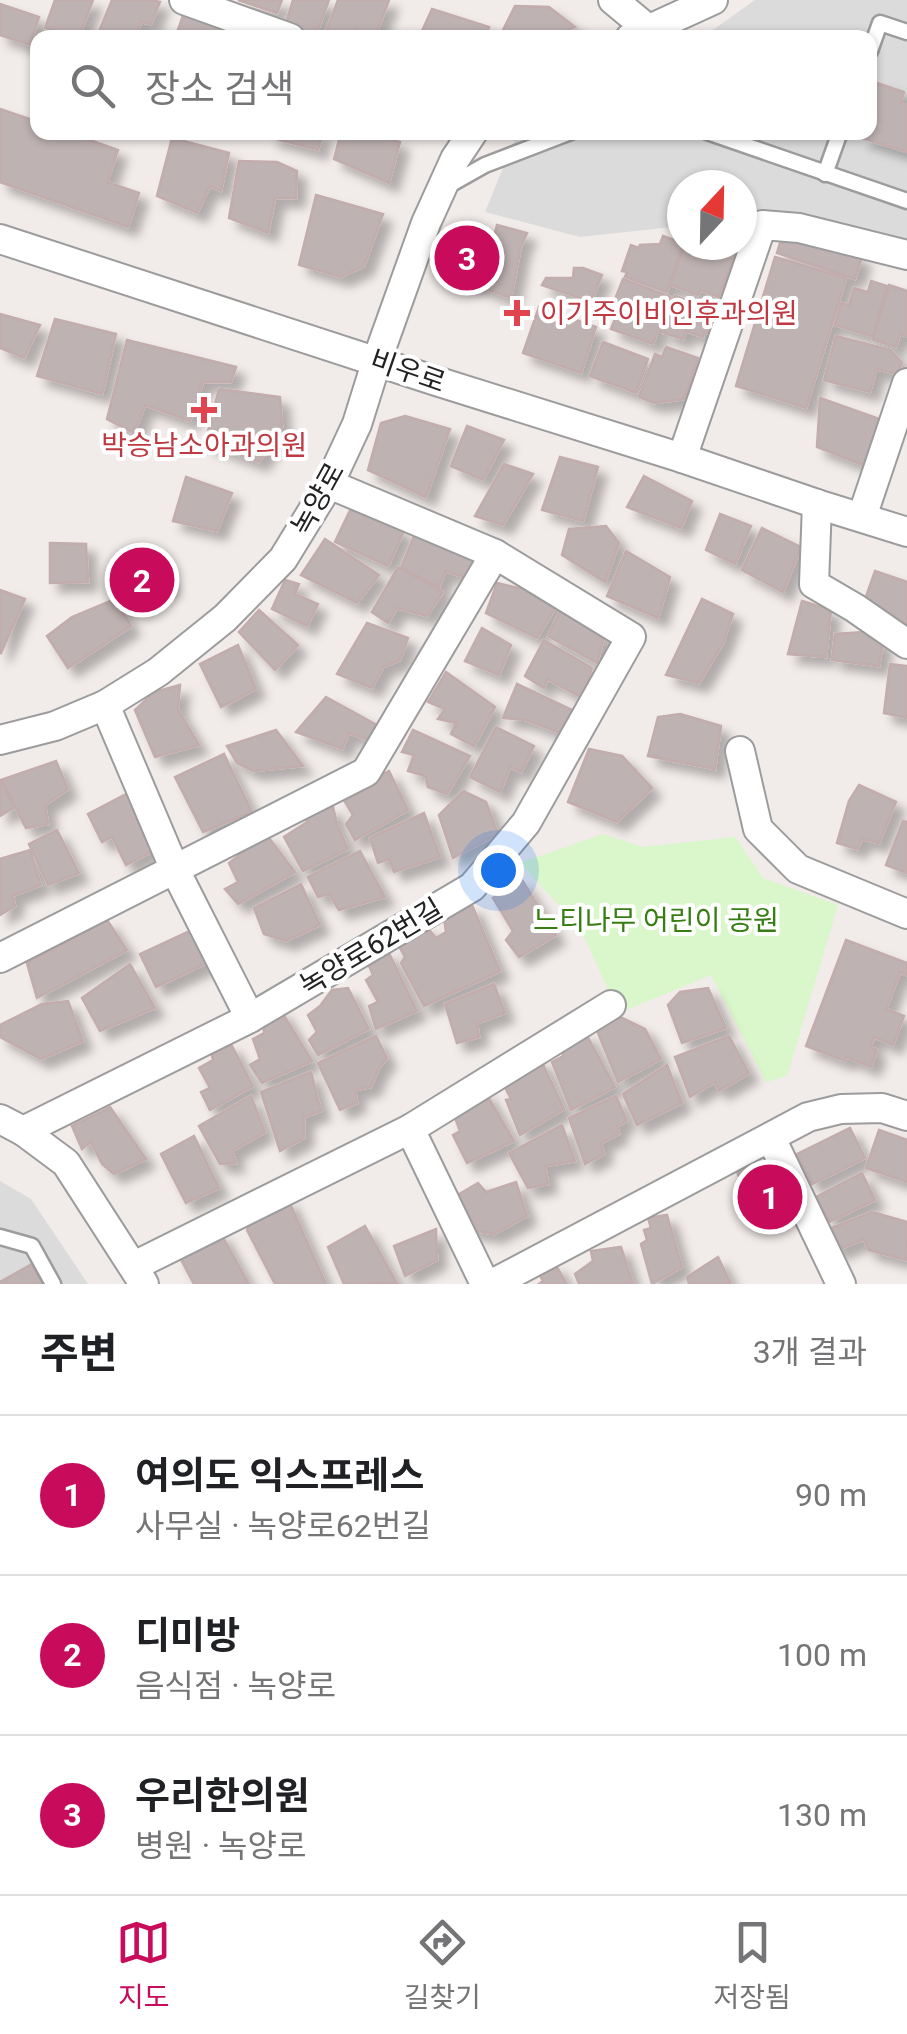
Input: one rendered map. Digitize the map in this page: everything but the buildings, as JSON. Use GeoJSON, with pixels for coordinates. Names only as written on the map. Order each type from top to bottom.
{"type":"FeatureCollection","features":[{"type":"Feature","properties":{"kind":"street"},"geometry":{"type":"LineString","coordinates":[[184,0],[268,30]]}},
{"type":"Feature","properties":{"kind":"street"},"geometry":{"type":"LineString","coordinates":[[612,0],[637,30]]}},
{"type":"Feature","properties":{"kind":"street"},"geometry":{"type":"LineString","coordinates":[[646,30],[712,0]]}},
{"type":"Feature","properties":{"kind":"street","name":"녹양로"},"geometry":{"type":"LineString","coordinates":[[4,734],[56,726],[105,705],[158,672],[225,618],[283,559],[329,484],[357,424],[426,223],[454,159],[467,140]]}},
{"type":"Feature","properties":{"kind":"street"},"geometry":{"type":"LineString","coordinates":[[682,458],[762,225],[799,228],[907,255]]}},
{"type":"Feature","properties":{"kind":"street","name":"비우로"},"geometry":{"type":"LineString","coordinates":[[0,238],[907,532]]}},
{"type":"Feature","properties":{"kind":"street"},"geometry":{"type":"LineString","coordinates":[[862,517],[907,383]]}},
{"type":"Feature","properties":{"kind":"street","name":"녹양로62번길"},"geometry":{"type":"LineString","coordinates":[[12,1125],[250,1018],[472,887],[526,823],[631,637],[496,554],[329,484]]}},
{"type":"Feature","properties":{"kind":"street"},"geometry":{"type":"LineString","coordinates":[[816,504],[814,584],[907,644]]}},
{"type":"Feature","properties":{"kind":"street"},"geometry":{"type":"LineString","coordinates":[[0,958],[366,772],[496,554]]}},
{"type":"Feature","properties":{"kind":"street"},"geometry":{"type":"LineString","coordinates":[[105,705],[175,870],[250,1018]]}},
{"type":"Feature","properties":{"kind":"street"},"geometry":{"type":"LineString","coordinates":[[740,751],[758,828],[798,869],[907,914]]}},
{"type":"Feature","properties":{"kind":"street","name":"녹양로62번길"},"geometry":{"type":"LineString","coordinates":[[12,1125],[66,1163],[139,1275],[410,1129],[610,1005]]}},
{"type":"Feature","properties":{"kind":"street"},"geometry":{"type":"LineString","coordinates":[[410,1129],[488,1284],[808,1117],[841,1109],[882,1108],[907,1116]]}},
{"type":"Feature","properties":{"kind":"street"},"geometry":{"type":"LineString","coordinates":[[771,1138],[841,1284]]}},
{"type":"Feature","properties":{"kind":"lane"},"geometry":{"type":"LineString","coordinates":[[877,31],[880,23],[907,32]]}},
{"type":"Feature","properties":{"kind":"lane"},"geometry":{"type":"LineString","coordinates":[[440,190],[485,165],[550,140]]}},
{"type":"Feature","properties":{"kind":"lane"},"geometry":{"type":"LineString","coordinates":[[728,140],[907,201]]}},
{"type":"Feature","properties":{"kind":"lane"},"geometry":{"type":"LineString","coordinates":[[824,174],[837,140]]}},
{"type":"Feature","properties":{"kind":"lane"},"geometry":{"type":"LineString","coordinates":[[0,1237],[32,1246],[53,1284]]}},
{"type":"Feature","properties":{"kind":"shaded area"},"geometry":{"type":"Polygon","coordinates":[[[755,0],[907,0],[907,247],[786,216],[757,219],[757,170],[667,170],[667,228],[580,237],[485,212],[514,140],[877,140],[877,30],[713,30],[755,0]]]}},
{"type":"Feature","properties":{"kind":"shaded area"},"geometry":{"type":"Polygon","coordinates":[[[0,1181],[31,1199],[88,1284],[0,1284],[0,1181]]]}},
{"type":"Feature","properties":{"kind":"green space","name":"느티나무 어린이 공원"},"geometry":{"type":"Polygon","coordinates":[[[603,834],[643,847],[735,837],[763,878],[838,905],[787,1076],[766,1082],[711,975],[619,1013],[580,928],[520,863],[603,834]]]}},
{"type":"Feature","properties":{"kind":"place","name":"우리한의원"},"geometry":{"type":"Point","coordinates":[467,258]}},
{"type":"Feature","properties":{"kind":"place","name":"이기주이비인후과의원"},"geometry":{"type":"Point","coordinates":[517,313]}},
{"type":"Feature","properties":{"kind":"place","name":"박승남소아과의원"},"geometry":{"type":"Point","coordinates":[204,410]}},
{"type":"Feature","properties":{"kind":"place","name":"디미방"},"geometry":{"type":"Point","coordinates":[142,580]}},
{"type":"Feature","properties":{"kind":"place","name":"여의도 익스프레스"},"geometry":{"type":"Point","coordinates":[770,1197]}}]}
